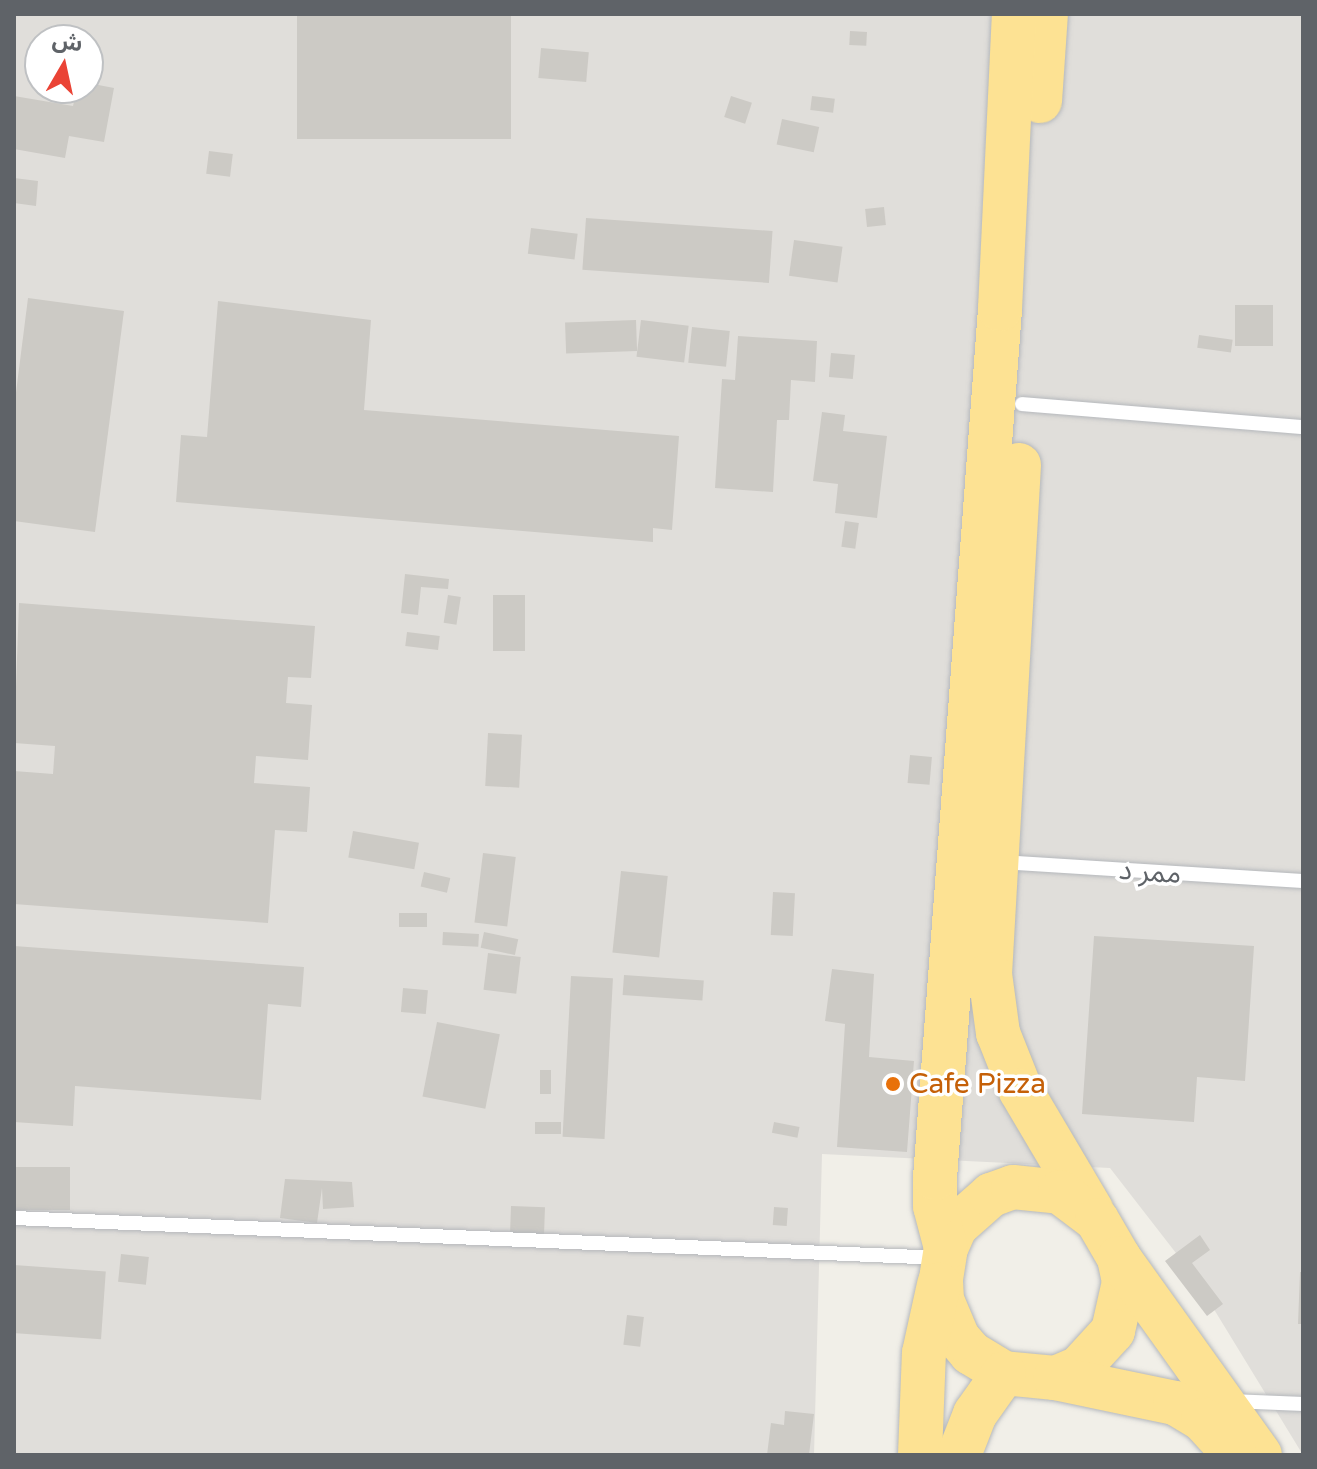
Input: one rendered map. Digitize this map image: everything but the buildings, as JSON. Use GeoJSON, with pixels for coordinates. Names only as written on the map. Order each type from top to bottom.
{"type":"FeatureCollection","features":[{"type":"Feature","properties":{"kind":"highway"},"geometry":{"type":"LineString","coordinates":[[1014,14],[1000,309],[935,1178],[943,1262],[942,1300],[958,1338],[979,1359],[1004,1373],[1055,1378],[1175,1403],[1203,1420],[1235,1455]]}},
{"type":"Feature","properties":{"kind":"highway"},"geometry":{"type":"LineString","coordinates":[[1046,14],[990,974],[998,1033],[1021,1091],[1119,1258],[1260,1455]]}},
{"type":"Feature","properties":{"kind":"highway"},"geometry":{"type":"LineString","coordinates":[[920,1455],[924,1353],[943,1262],[971,1208],[1013,1187],[1060,1192],[1097,1220]]}},
{"type":"Feature","properties":{"kind":"highway"},"geometry":{"type":"LineString","coordinates":[[1055,1378],[1079,1368],[1113,1331],[1124,1282],[1119,1258]]}},
{"type":"Feature","properties":{"kind":"highway"},"geometry":{"type":"LineString","coordinates":[[959,1455],[975,1414],[1004,1373]]}},
{"type":"Feature","properties":{"kind":"lane"},"geometry":{"type":"LineString","coordinates":[[1022,404],[1303,427]]}},
{"type":"Feature","properties":{"kind":"lane","name":"ممر د"},"geometry":{"type":"LineString","coordinates":[[997,862],[1303,881]]}},
{"type":"Feature","properties":{"kind":"lane"},"geometry":{"type":"LineString","coordinates":[[14,1218],[943,1262]]}},
{"type":"Feature","properties":{"kind":"lane"},"geometry":{"type":"LineString","coordinates":[[1222,1400],[1303,1404]]}},
{"type":"Feature","properties":{"kind":"shaded area"},"geometry":{"type":"Polygon","coordinates":[[[14,14],[1303,14],[1303,1455],[1193,1275],[1110,1168],[822,1154],[814,1455],[14,1455],[14,14]]]}},
{"type":"Feature","properties":{"kind":"place","name":"Cafe Pizza"},"geometry":{"type":"Point","coordinates":[893,1084]}}]}
